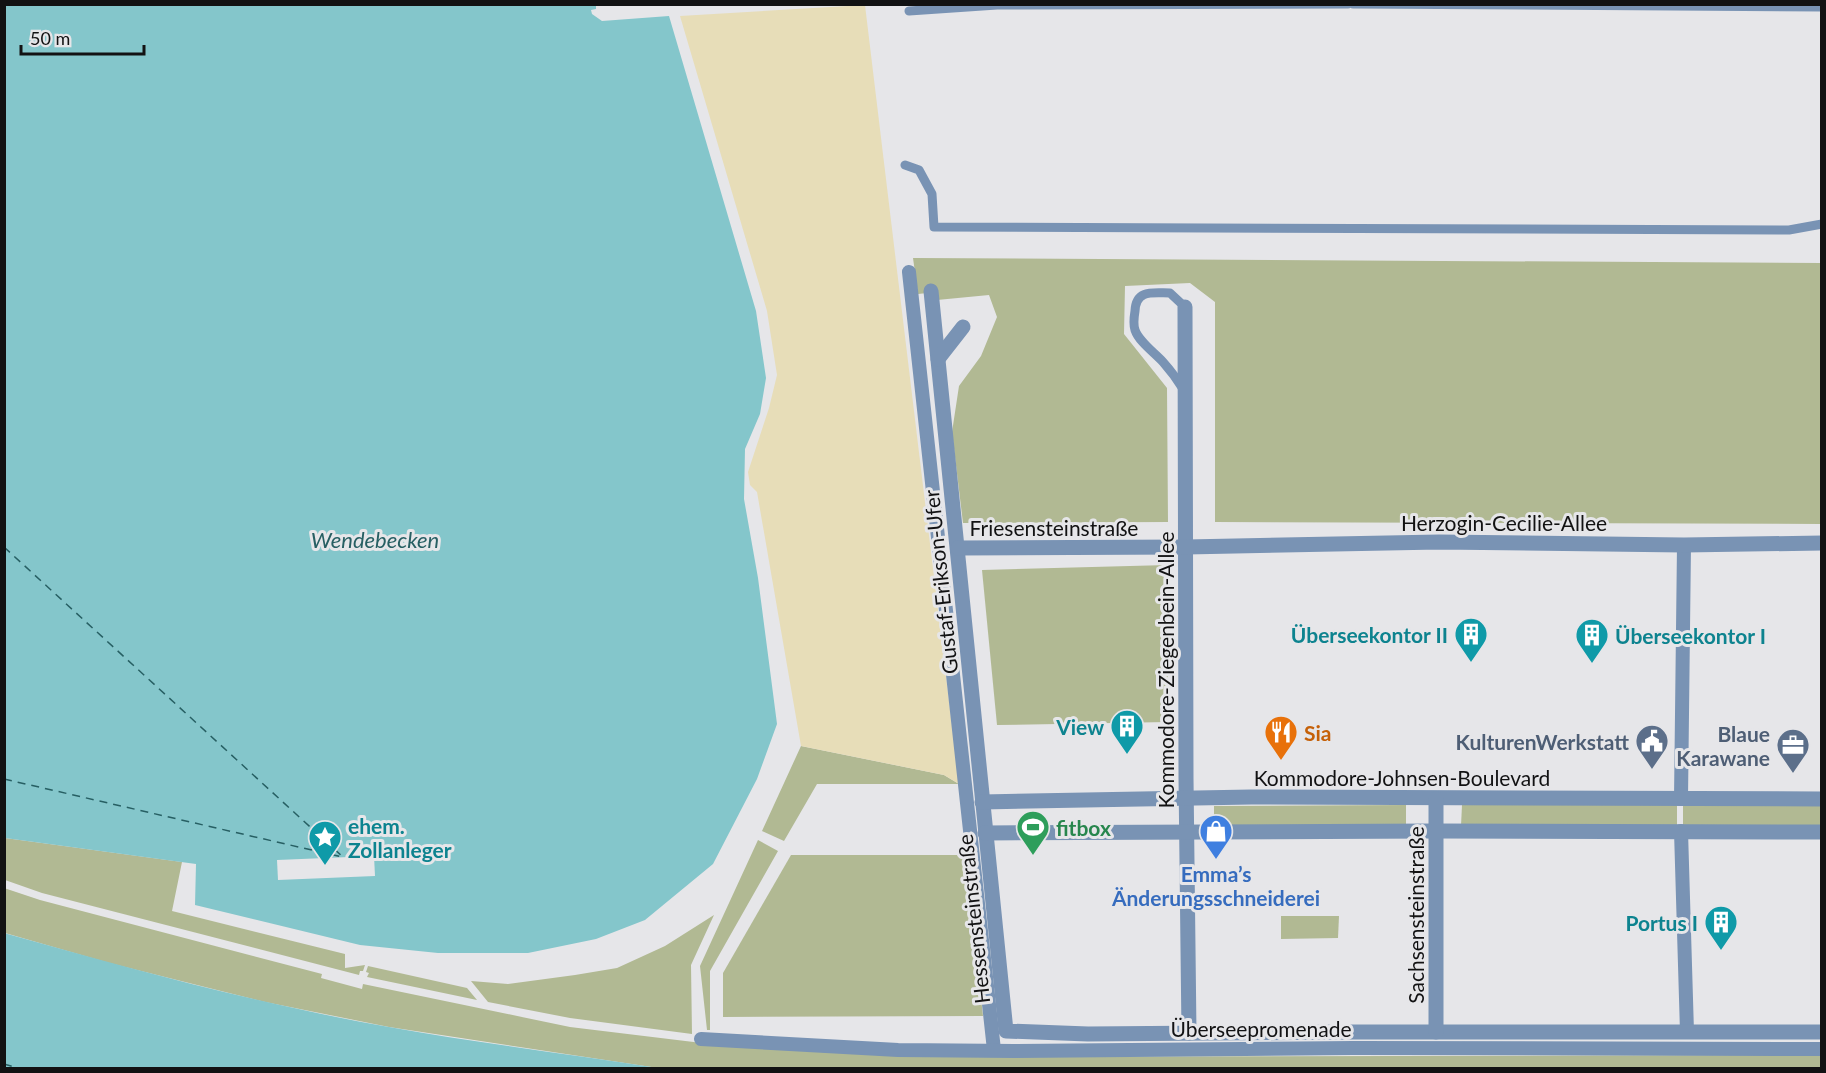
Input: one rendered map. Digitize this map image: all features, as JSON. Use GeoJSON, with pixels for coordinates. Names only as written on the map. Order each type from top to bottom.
{"type":"FeatureCollection","features":[{"type":"Feature","properties":{"kind":"street"},"geometry":{"type":"LineString","coordinates":[[909,272],[998,1031],[994,1050]]}},
{"type":"Feature","properties":{"kind":"street","name":"Gustaf-Erikson-Ufer"},"geometry":{"type":"LineString","coordinates":[[931,291],[982,802]]}},
{"type":"Feature","properties":{"kind":"street","name":"Kommodore-Ziegenbein-Allee"},"geometry":{"type":"LineString","coordinates":[[1185,307],[1186,832],[1189,1034]]}},
{"type":"Feature","properties":{"kind":"street"},"geometry":{"type":"LineString","coordinates":[[938,359],[963,327]]}},
{"type":"Feature","properties":{"kind":"street","name":"Herzogin-Cecilie-Allee"},"geometry":{"type":"LineString","coordinates":[[1186,547],[1439,542],[1684,545],[1821,543]]}},
{"type":"Feature","properties":{"kind":"street"},"geometry":{"type":"LineString","coordinates":[[1681,799],[1684,545]]}},
{"type":"Feature","properties":{"kind":"street","name":"Friesensteinstraße"},"geometry":{"type":"LineString","coordinates":[[958,548],[1186,547]]}},
{"type":"Feature","properties":{"kind":"street","name":"Kommodore-Johnsen-Boulevard"},"geometry":{"type":"LineString","coordinates":[[982,802],[1186,798],[1821,799]]}},
{"type":"Feature","properties":{"kind":"street","name":"Sachsensteinstraße"},"geometry":{"type":"LineString","coordinates":[[1436,799],[1436,1032]]}},
{"type":"Feature","properties":{"kind":"street","name":"Hessensteinstraße"},"geometry":{"type":"LineString","coordinates":[[982,802],[998,1031]]}},
{"type":"Feature","properties":{"kind":"street"},"geometry":{"type":"LineString","coordinates":[[1681,831],[1687,1032]]}},
{"type":"Feature","properties":{"kind":"street"},"geometry":{"type":"LineString","coordinates":[[985,833],[1821,832]]}},
{"type":"Feature","properties":{"kind":"street","name":"Überseepromenade"},"geometry":{"type":"LineString","coordinates":[[998,1031],[1088,1034],[1821,1032]]}},
{"type":"Feature","properties":{"kind":"street","name":"Überseepromenade"},"geometry":{"type":"LineString","coordinates":[[700,1039],[898,1050],[1821,1049]]}},
{"type":"Feature","properties":{"kind":"lane"},"geometry":{"type":"LineString","coordinates":[[909,11],[997,5],[1348,4]]}},
{"type":"Feature","properties":{"kind":"lane"},"geometry":{"type":"LineString","coordinates":[[1353,4],[1821,6]]}},
{"type":"Feature","properties":{"kind":"lane"},"geometry":{"type":"LineString","coordinates":[[905,165],[919,170],[932,194],[933,227],[1789,230],[1821,224]]}},
{"type":"Feature","properties":{"kind":"lane"},"geometry":{"type":"LineString","coordinates":[[1185,307],[1170,293],[1146,293],[1139,297],[1135,304],[1134,327],[1138,335],[1175,376],[1186,394]]}},
{"type":"Feature","properties":{"kind":"green space"},"geometry":{"type":"Polygon","coordinates":[[[913,258],[1821,263],[1821,524],[1215,522],[1215,302],[1190,283],[1125,286],[1124,334],[1167,388],[1168,522],[963,523],[952,432],[959,386],[981,356],[997,317],[989,295],[937,300],[937,292],[918,294],[913,258]]]}},
{"type":"Feature","properties":{"kind":"green space"},"geometry":{"type":"Polygon","coordinates":[[[1168,565],[1168,722],[997,725],[982,570],[1168,565]]]}},
{"type":"Feature","properties":{"kind":"green space"},"geometry":{"type":"Polygon","coordinates":[[[801,746],[944,775],[959,784],[817,784],[784,841],[762,831],[801,746]]]}},
{"type":"Feature","properties":{"kind":"green space"},"geometry":{"type":"Polygon","coordinates":[[[1406,805],[1406,825],[1214,826],[1214,806],[1406,805]]]}},
{"type":"Feature","properties":{"kind":"green space"},"geometry":{"type":"Polygon","coordinates":[[[1462,805],[1677,805],[1677,826],[1461,826],[1462,805]]]}},
{"type":"Feature","properties":{"kind":"green space"},"geometry":{"type":"Polygon","coordinates":[[[1683,805],[1821,805],[1821,826],[1683,826],[1683,805]]]}},
{"type":"Feature","properties":{"kind":"green space"},"geometry":{"type":"Polygon","coordinates":[[[5,838],[182,862],[172,911],[345,954],[345,968],[365,965],[363,971],[360,971],[359,975],[42,893],[5,880],[5,838]]]}},
{"type":"Feature","properties":{"kind":"green space"},"geometry":{"type":"Polygon","coordinates":[[[758,840],[778,851],[710,971],[710,1030],[707,1030],[700,966],[758,840]]]}},
{"type":"Feature","properties":{"kind":"green space"},"geometry":{"type":"Polygon","coordinates":[[[791,855],[965,855],[983,1016],[723,1017],[723,973],[791,855]]]}},
{"type":"Feature","properties":{"kind":"green space"},"geometry":{"type":"Polygon","coordinates":[[[4,888],[40,900],[322,974],[321,978],[362,989],[363,984],[570,1027],[710,1044],[924,1057],[1821,1055],[1821,1068],[658,1068],[389,1027],[265,1002],[109,963],[5,933],[4,888]]]}},
{"type":"Feature","properties":{"kind":"green space"},"geometry":{"type":"Polygon","coordinates":[[[714,915],[691,965],[692,1034],[570,1018],[488,1002],[471,981],[508,984],[617,968],[665,946],[714,915]]]}},
{"type":"Feature","properties":{"kind":"green space"},"geometry":{"type":"Polygon","coordinates":[[[1281,916],[1339,916],[1338,938],[1281,939],[1281,916]]]}},
{"type":"Feature","properties":{"kind":"green space"},"geometry":{"type":"Polygon","coordinates":[[[368,966],[467,988],[477,1000],[367,977],[368,966]]]}},
{"type":"Feature","properties":{"kind":"sand"},"geometry":{"type":"Polygon","coordinates":[[[865,5],[959,784],[944,775],[801,746],[757,492],[750,485],[748,472],[777,375],[767,311],[680,16],[865,5]]]}},
{"type":"Feature","properties":{"kind":"water","name":"Wendebecken"},"geometry":{"type":"Polygon","coordinates":[[[596,4],[596,9],[591,10],[592,14],[602,21],[669,16],[756,311],[766,378],[760,414],[745,449],[744,499],[758,578],[777,724],[757,779],[713,864],[645,920],[596,939],[528,953],[438,953],[360,945],[195,905],[196,864],[5,838],[5,5],[596,4]]]}},
{"type":"Feature","properties":{"kind":"water"},"geometry":{"type":"Polygon","coordinates":[[[4,933],[195,985],[340,1018],[658,1068],[5,1068],[4,933]]]}},
{"type":"Feature","properties":{"kind":"pier"},"geometry":{"type":"Polygon","coordinates":[[[374,856],[375,876],[278,880],[277,860],[374,856]]]}},
{"type":"Feature","properties":{"kind":"ferry route"},"geometry":{"type":"LineString","coordinates":[[4,547],[343,857]]}},
{"type":"Feature","properties":{"kind":"ferry route"},"geometry":{"type":"LineString","coordinates":[[4,779],[342,857]]}},
{"type":"Feature","properties":{"kind":"ferry route"},"geometry":{"type":"LineString","coordinates":[[4,1064],[18,1068]]}},
{"type":"Feature","properties":{"kind":"place","name":"Überseekontor II"},"geometry":{"type":"Point","coordinates":[1471,663]}},
{"type":"Feature","properties":{"kind":"place","name":"Überseekontor I"},"geometry":{"type":"Point","coordinates":[1592,664]}},
{"type":"Feature","properties":{"kind":"place","name":"View"},"geometry":{"type":"Point","coordinates":[1127,755]}},
{"type":"Feature","properties":{"kind":"place","name":"Sia"},"geometry":{"type":"Point","coordinates":[1281,761]}},
{"type":"Feature","properties":{"kind":"place","name":"KulturenWerkstatt"},"geometry":{"type":"Point","coordinates":[1652,770]}},
{"type":"Feature","properties":{"kind":"place","name":"Blaue Karawane"},"geometry":{"type":"Point","coordinates":[1793,774]}},
{"type":"Feature","properties":{"kind":"place","name":"fitbox"},"geometry":{"type":"Point","coordinates":[1033,856]}},
{"type":"Feature","properties":{"kind":"place","name":"Emma’s Änderungsschneiderei"},"geometry":{"type":"Point","coordinates":[1216,860]}},
{"type":"Feature","properties":{"kind":"place","name":"ehem. Zollanleger"},"geometry":{"type":"Point","coordinates":[325,866]}},
{"type":"Feature","properties":{"kind":"place","name":"Portus I"},"geometry":{"type":"Point","coordinates":[1721,951]}}]}
